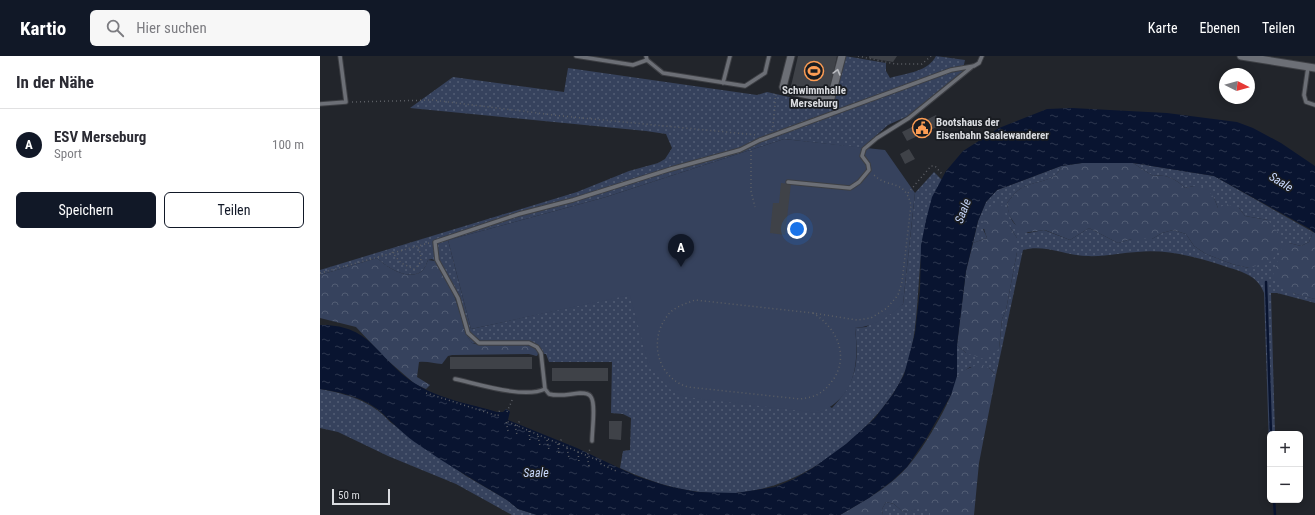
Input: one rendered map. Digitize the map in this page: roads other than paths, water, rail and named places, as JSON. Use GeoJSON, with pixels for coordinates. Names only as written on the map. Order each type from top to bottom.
{"type":"FeatureCollection","features":[{"type":"Feature","properties":{"kind":"street"},"geometry":{"type":"LineString","coordinates":[[791,56],[784,89],[788,92],[821,99],[831,98],[842,56]]}},
{"type":"Feature","properties":{"kind":"street"},"geometry":{"type":"LineString","coordinates":[[1241,56],[1313,67]]}},
{"type":"Feature","properties":{"kind":"lane"},"geometry":{"type":"LineString","coordinates":[[320,104],[346,102],[340,56]]}},
{"type":"Feature","properties":{"kind":"lane"},"geometry":{"type":"LineString","coordinates":[[576,56],[633,65],[646,58],[663,73],[745,86],[754,82],[765,73],[770,56]]}},
{"type":"Feature","properties":{"kind":"lane"},"geometry":{"type":"LineString","coordinates":[[723,83],[730,56]]}},
{"type":"Feature","properties":{"kind":"lane"},"geometry":{"type":"LineString","coordinates":[[788,182],[850,188],[859,182],[869,170],[868,164],[862,156],[864,149],[877,138],[909,118],[978,63],[982,56]]}},
{"type":"Feature","properties":{"kind":"lane"},"geometry":{"type":"LineString","coordinates":[[592,441],[592,397],[588,394],[580,393],[556,396],[548,394],[545,389],[544,364],[541,353],[537,347],[529,344],[479,343],[468,333],[458,298],[437,260],[435,242],[519,214],[573,200],[671,169],[740,150],[769,137],[944,72],[974,66]]}},
{"type":"Feature","properties":{"kind":"lane"},"geometry":{"type":"LineString","coordinates":[[1313,67],[1304,98],[1306,102],[1315,105]]}},
{"type":"Feature","properties":{"kind":"lane"},"geometry":{"type":"LineString","coordinates":[[455,379],[515,391],[539,392],[545,389]]}},
{"type":"Feature","properties":{"kind":"water","name":"Saale"},"geometry":{"type":"Polygon","coordinates":[[[1072,108],[1167,113],[1237,122],[1253,128],[1281,143],[1315,166],[1315,233],[1214,176],[1133,163],[1082,163],[1061,166],[997,190],[986,202],[978,221],[966,271],[957,345],[957,376],[951,395],[926,439],[907,467],[892,481],[869,498],[840,515],[537,515],[518,509],[507,500],[409,438],[369,403],[353,396],[320,389],[320,325],[338,326],[352,330],[363,337],[403,375],[425,389],[455,401],[497,412],[503,412],[506,409],[510,411],[508,420],[577,448],[636,476],[667,486],[697,492],[736,493],[775,487],[794,479],[813,468],[846,444],[875,418],[893,394],[904,375],[915,333],[920,290],[921,245],[926,220],[932,197],[946,171],[963,151],[999,128],[1047,109],[1072,108]]]}},
{"type":"Feature","properties":{"kind":"waterway"},"geometry":{"type":"LineString","coordinates":[[1266,282],[1271,431]]}},
{"type":"Feature","properties":{"kind":"waterway"},"geometry":{"type":"LineString","coordinates":[[1274,503],[1275,515]]}},
{"type":"Feature","properties":{"kind":"place","name":"Schwimmhalle Merseburg"},"geometry":{"type":"Point","coordinates":[814,71]}},
{"type":"Feature","properties":{"kind":"place","name":"Bootshaus der Eisenbahn Saalewanderer"},"geometry":{"type":"Point","coordinates":[922,128]}},
{"type":"Feature","properties":{"kind":"place","name":"ESV Merseburg"},"geometry":{"type":"Point","coordinates":[681,267]}}]}
